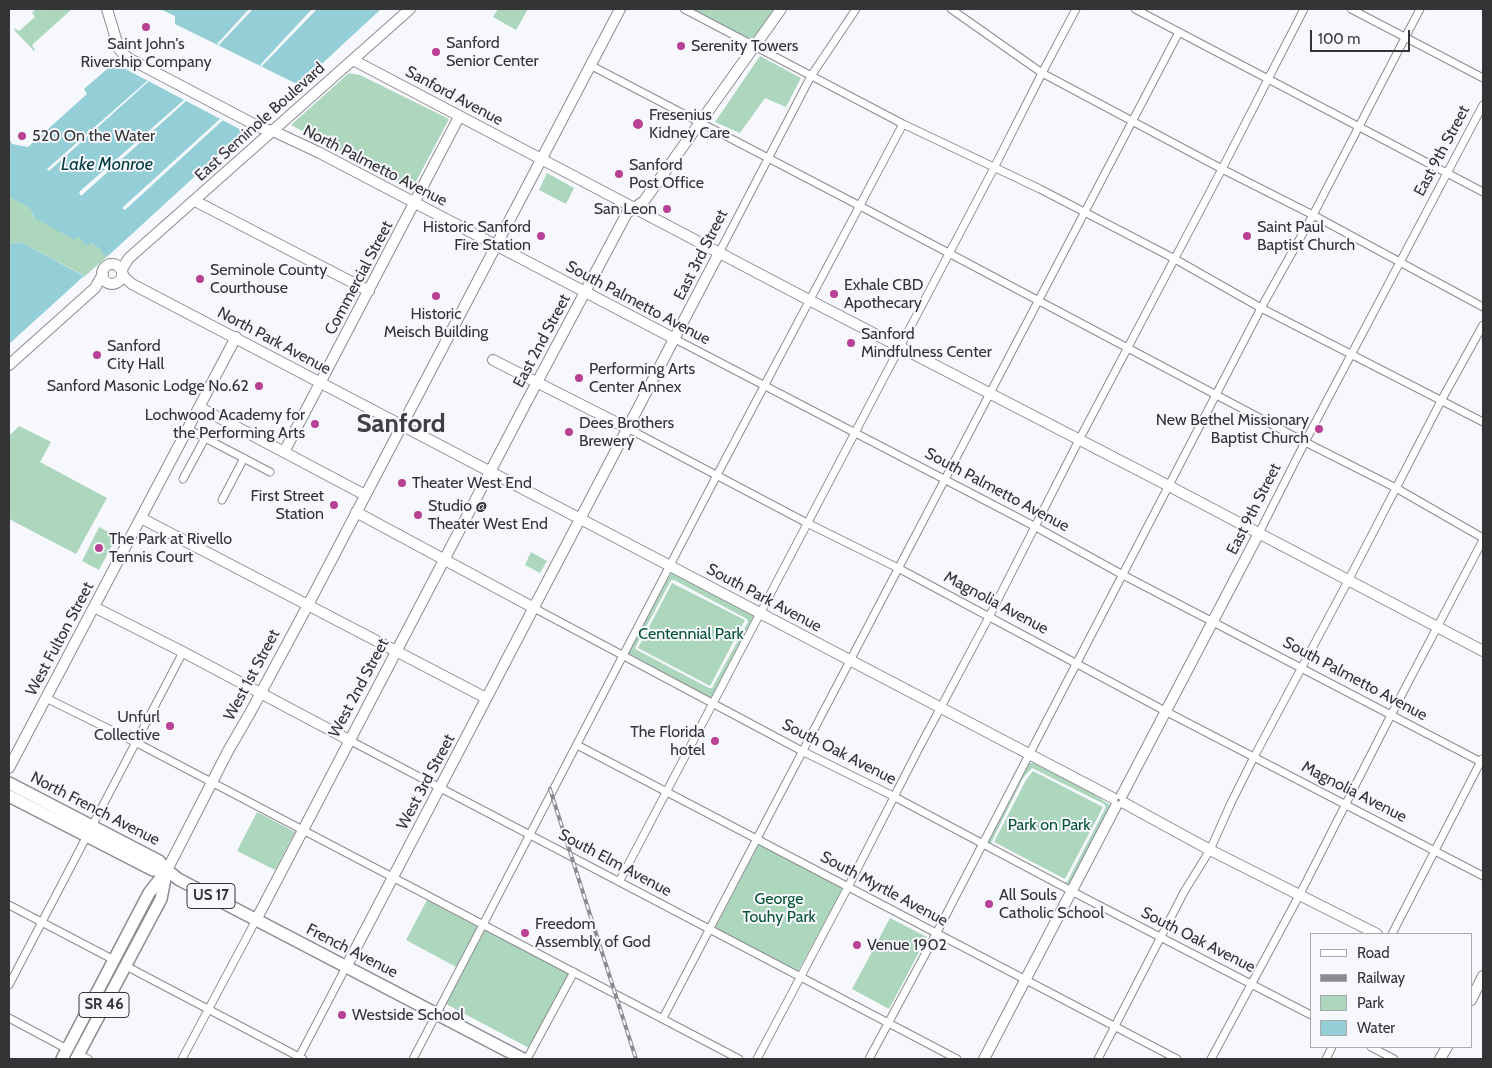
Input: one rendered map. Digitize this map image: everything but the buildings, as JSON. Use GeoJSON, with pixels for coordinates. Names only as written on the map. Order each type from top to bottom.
{"type":"FeatureCollection","features":[{"type":"Feature","properties":{"kind":"main road","name":"North French Avenue"},"geometry":{"type":"LineString","coordinates":[[9,783],[159,861],[167,870]]}},
{"type":"Feature","properties":{"kind":"main road","name":"North French Avenue"},"geometry":{"type":"LineString","coordinates":[[9,796],[153,870],[167,870]]}},
{"type":"Feature","properties":{"kind":"main road","name":"French Avenue"},"geometry":{"type":"LineString","coordinates":[[167,870],[178,879],[523,1059]]}},
{"type":"Feature","properties":{"kind":"main road","name":"West 1st Street"},"geometry":{"type":"LineString","coordinates":[[73,1057],[83,1019],[149,893],[167,870]]}},
{"type":"Feature","properties":{"kind":"main road","name":"West 1st Street"},"geometry":{"type":"LineString","coordinates":[[73,1057],[126,966],[161,899],[167,870]]}},
{"type":"Feature","properties":{"kind":"street","name":"North Palmetto Avenue"},"geometry":{"type":"LineString","coordinates":[[107,9],[119,49],[124,55],[260,128],[273,131],[319,152],[495,245]]}},
{"type":"Feature","properties":{"kind":"street","name":"East Seminole Boulevard"},"geometry":{"type":"LineString","coordinates":[[122,272],[129,258],[410,9]]}},
{"type":"Feature","properties":{"kind":"street","name":"West 1st Street"},"geometry":{"type":"LineString","coordinates":[[167,870],[620,9]]}},
{"type":"Feature","properties":{"kind":"street"},"geometry":{"type":"LineString","coordinates":[[684,9],[903,124],[1085,212],[1261,308],[1483,422]]}},
{"type":"Feature","properties":{"kind":"street","name":"East 2nd Street"},"geometry":{"type":"LineString","coordinates":[[491,472],[627,213],[644,201],[781,9]]}},
{"type":"Feature","properties":{"kind":"street","name":"East 3rd Street"},"geometry":{"type":"LineString","coordinates":[[581,519],[812,76],[856,9]]}},
{"type":"Feature","properties":{"kind":"street"},"geometry":{"type":"LineString","coordinates":[[951,9],[1042,73],[1313,215],[1483,307]]}},
{"type":"Feature","properties":{"kind":"street"},"geometry":{"type":"LineString","coordinates":[[619,882],[1076,9]]}},
{"type":"Feature","properties":{"kind":"street"},"geometry":{"type":"LineString","coordinates":[[1135,9],[1483,192]]}},
{"type":"Feature","properties":{"kind":"street"},"geometry":{"type":"LineString","coordinates":[[756,1059],[989,617],[1034,526],[1304,9]]}},
{"type":"Feature","properties":{"kind":"street"},"geometry":{"type":"LineString","coordinates":[[1351,9],[1483,78]]}},
{"type":"Feature","properties":{"kind":"street"},"geometry":{"type":"LineString","coordinates":[[869,1059],[1030,754],[1261,308],[1313,215],[1420,9]]}},
{"type":"Feature","properties":{"kind":"street"},"geometry":{"type":"LineString","coordinates":[[663,1018],[1179,32]]}},
{"type":"Feature","properties":{"kind":"street","name":"Sanford Avenue"},"geometry":{"type":"LineString","coordinates":[[353,60],[1483,651]]}},
{"type":"Feature","properties":{"kind":"street"},"geometry":{"type":"LineString","coordinates":[[590,65],[1305,442],[1396,488],[1483,539],[1391,714],[1300,894],[1211,1059]]}},
{"type":"Feature","properties":{"kind":"street","name":"East 9th Street"},"geometry":{"type":"LineString","coordinates":[[984,1059],[1259,534],[1351,354],[1483,105]]}},
{"type":"Feature","properties":{"kind":"street","name":"Commercial Street"},"geometry":{"type":"LineString","coordinates":[[284,452],[460,117]]}},
{"type":"Feature","properties":{"kind":"street"},"geometry":{"type":"LineString","coordinates":[[413,1059],[717,475],[903,124]]}},
{"type":"Feature","properties":{"kind":"street"},"geometry":{"type":"LineString","coordinates":[[195,201],[368,291]]}},
{"type":"Feature","properties":{"kind":"street","name":"South Palmetto Avenue"},"geometry":{"type":"LineString","coordinates":[[495,245],[1034,526],[1302,669],[1482,761]]}},
{"type":"Feature","properties":{"kind":"street","name":"East Seminole Boulevard"},"geometry":{"type":"LineString","coordinates":[[113,264],[129,258]]}},
{"type":"Feature","properties":{"kind":"street"},"geometry":{"type":"LineString","coordinates":[[9,365],[96,288],[107,266],[113,264],[119,267],[124,277],[132,284]]}},
{"type":"Feature","properties":{"kind":"street"},"geometry":{"type":"LineString","coordinates":[[96,288],[121,279],[122,272]]}},
{"type":"Feature","properties":{"kind":"street"},"geometry":{"type":"LineString","coordinates":[[103,274],[105,280],[113,283],[132,284]]}},
{"type":"Feature","properties":{"kind":"street","name":"North Park Avenue"},"geometry":{"type":"LineString","coordinates":[[132,284],[401,425]]}},
{"type":"Feature","properties":{"kind":"street"},"geometry":{"type":"LineString","coordinates":[[1098,1059],[1184,892],[1210,850],[1254,757],[1302,669],[1441,401],[1483,325]]}},
{"type":"Feature","properties":{"kind":"street","name":"West Fulton Street"},"geometry":{"type":"LineString","coordinates":[[9,768],[236,338]]}},
{"type":"Feature","properties":{"kind":"street","name":"Magnolia Avenue"},"geometry":{"type":"LineString","coordinates":[[493,360],[807,523],[898,568],[1166,711],[1483,876]]}},
{"type":"Feature","properties":{"kind":"street"},"geometry":{"type":"LineString","coordinates":[[199,407],[365,494]]}},
{"type":"Feature","properties":{"kind":"street","name":"South Park Avenue"},"geometry":{"type":"LineString","coordinates":[[401,425],[1210,850],[1376,933]]}},
{"type":"Feature","properties":{"kind":"street"},"geometry":{"type":"LineString","coordinates":[[188,429],[270,472]]}},
{"type":"Feature","properties":{"kind":"street"},"geometry":{"type":"LineString","coordinates":[[183,479],[205,438]]}},
{"type":"Feature","properties":{"kind":"street"},"geometry":{"type":"LineString","coordinates":[[222,500],[244,458]]}},
{"type":"Feature","properties":{"kind":"street","name":"West 2nd Street"},"geometry":{"type":"LineString","coordinates":[[256,920],[491,472]]}},
{"type":"Feature","properties":{"kind":"street","name":"South Oak Avenue"},"geometry":{"type":"LineString","coordinates":[[356,512],[444,561],[802,751],[893,796],[1072,892],[1310,1014]]}},
{"type":"Feature","properties":{"kind":"street"},"geometry":{"type":"LineString","coordinates":[[141,518],[486,698]]}},
{"type":"Feature","properties":{"kind":"street","name":"West 3rd Street"},"geometry":{"type":"LineString","coordinates":[[300,1058],[392,878],[581,519]]}},
{"type":"Feature","properties":{"kind":"street","name":"South Elm Avenue"},"geometry":{"type":"LineString","coordinates":[[94,607],[956,1059]]}},
{"type":"Feature","properties":{"kind":"street"},"geometry":{"type":"LineString","coordinates":[[9,985],[183,652]]}},
{"type":"Feature","properties":{"kind":"street"},"geometry":{"type":"LineString","coordinates":[[46,698],[136,742],[739,1059]]}},
{"type":"Feature","properties":{"kind":"street","name":"South Myrtle Avenue"},"geometry":{"type":"LineString","coordinates":[[577,745],[1177,1059]]}},
{"type":"Feature","properties":{"kind":"street"},"geometry":{"type":"LineString","coordinates":[[1393,933],[1482,761]]}},
{"type":"Feature","properties":{"kind":"street"},"geometry":{"type":"LineString","coordinates":[[9,905],[114,960]]}},
{"type":"Feature","properties":{"kind":"street"},"geometry":{"type":"LineString","coordinates":[[182,1059],[256,920]]}},
{"type":"Feature","properties":{"kind":"street"},"geometry":{"type":"LineString","coordinates":[[126,966],[300,1058]]}},
{"type":"Feature","properties":{"kind":"street"},"geometry":{"type":"LineString","coordinates":[[527,1059],[574,972]]}},
{"type":"Feature","properties":{"kind":"street"},"geometry":{"type":"LineString","coordinates":[[1472,998],[1483,976]]}},
{"type":"Feature","properties":{"kind":"street"},"geometry":{"type":"LineString","coordinates":[[9,1018],[73,1057]]}},
{"type":"Feature","properties":{"kind":"street"},"geometry":{"type":"LineString","coordinates":[[1373,1048],[1394,1059]]}},
{"type":"Feature","properties":{"kind":"street"},"geometry":{"type":"LineString","coordinates":[[1440,1059],[1446,1048]]}},
{"type":"Feature","properties":{"kind":"green space"},"geometry":{"type":"Polygon","coordinates":[[[37,9],[43,11],[45,9],[72,9],[32,45],[34,51],[14,28],[19,31],[35,17],[32,12],[37,9]]]}},
{"type":"Feature","properties":{"kind":"green space"},"geometry":{"type":"Polygon","coordinates":[[[498,9],[528,9],[516,30],[493,17],[498,9]]]}},
{"type":"Feature","properties":{"kind":"green space"},"geometry":{"type":"Polygon","coordinates":[[[691,9],[776,9],[754,41],[691,9]]]}},
{"type":"Feature","properties":{"kind":"green space"},"geometry":{"type":"Polygon","coordinates":[[[760,56],[801,78],[786,107],[765,98],[740,133],[715,122],[760,56]]]}},
{"type":"Feature","properties":{"kind":"green space"},"geometry":{"type":"Polygon","coordinates":[[[349,73],[360,75],[449,119],[412,189],[291,125],[349,73]]]}},
{"type":"Feature","properties":{"kind":"green space"},"geometry":{"type":"Polygon","coordinates":[[[547,173],[574,188],[566,204],[539,190],[547,173]]]}},
{"type":"Feature","properties":{"kind":"green space"},"geometry":{"type":"Polygon","coordinates":[[[9,197],[31,208],[33,217],[75,239],[77,237],[84,240],[82,243],[89,243],[102,249],[106,256],[109,255],[84,277],[21,242],[9,243],[9,197]]]}},
{"type":"Feature","properties":{"kind":"green space"},"geometry":{"type":"Polygon","coordinates":[[[19,426],[51,442],[40,462],[107,498],[76,554],[9,519],[9,436],[19,426]]]}},
{"type":"Feature","properties":{"kind":"green space","name":"The Park at Rivello Tennis Court"},"geometry":{"type":"Polygon","coordinates":[[[99,527],[117,536],[99,570],[82,561],[99,527]]]}},
{"type":"Feature","properties":{"kind":"green space"},"geometry":{"type":"Polygon","coordinates":[[[531,552],[547,561],[540,573],[525,565],[531,552]]]}},
{"type":"Feature","properties":{"kind":"green space"},"geometry":{"type":"Polygon","coordinates":[[[673,570],[755,614],[711,698],[628,653],[673,570]],[[671,580],[635,648],[712,688],[748,622],[747,619],[671,580]]]}},
{"type":"Feature","properties":{"kind":"green space","name":"Centennial Park"},"geometry":{"type":"Polygon","coordinates":[[[672,583],[745,620],[710,686],[638,648],[672,583]]]}},
{"type":"Feature","properties":{"kind":"green space"},"geometry":{"type":"Polygon","coordinates":[[[1034,763],[1090,792],[1110,805],[1110,809],[1070,885],[1064,882],[1067,882],[1106,807],[1104,804],[1032,768],[1023,778],[991,843],[1056,878],[988,843],[1026,765],[1034,763]]]}},
{"type":"Feature","properties":{"kind":"green space","name":"Park on Park"},"geometry":{"type":"Polygon","coordinates":[[[1033,771],[1103,807],[1065,879],[994,842],[1026,780],[1033,771]]]}},
{"type":"Feature","properties":{"kind":"green space"},"geometry":{"type":"Polygon","coordinates":[[[257,812],[295,832],[275,870],[237,851],[257,812]]]}},
{"type":"Feature","properties":{"kind":"green space","name":"George Touhy Park"},"geometry":{"type":"Polygon","coordinates":[[[759,844],[843,888],[797,973],[715,928],[759,844]]]}},
{"type":"Feature","properties":{"kind":"green space"},"geometry":{"type":"Polygon","coordinates":[[[427,900],[478,927],[456,967],[406,940],[427,900]]]}},
{"type":"Feature","properties":{"kind":"green space"},"geometry":{"type":"Polygon","coordinates":[[[890,918],[927,937],[889,1009],[852,989],[890,918]]]}},
{"type":"Feature","properties":{"kind":"green space"},"geometry":{"type":"Polygon","coordinates":[[[485,930],[569,973],[529,1048],[446,1004],[485,930]]]}},
{"type":"Feature","properties":{"kind":"water"},"geometry":{"type":"Polygon","coordinates":[[[160,9],[381,9],[299,85],[175,24],[175,16],[160,9]]]}},
{"type":"Feature","properties":{"kind":"water","name":"Lake Monroe"},"geometry":{"type":"Polygon","coordinates":[[[114,63],[247,133],[229,145],[106,256],[102,254],[101,249],[90,243],[88,246],[82,243],[83,240],[77,237],[75,240],[34,218],[30,208],[9,197],[9,138],[12,144],[28,147],[87,94],[84,89],[114,63]]]}},
{"type":"Feature","properties":{"kind":"water"},"geometry":{"type":"Polygon","coordinates":[[[21,242],[84,276],[9,344],[9,243],[21,242]]]}},
{"type":"Feature","properties":{"kind":"pier"},"geometry":{"type":"Polygon","coordinates":[[[249,9],[253,9],[219,45],[217,44],[249,9]]]}},
{"type":"Feature","properties":{"kind":"pier"},"geometry":{"type":"Polygon","coordinates":[[[312,9],[317,9],[262,66],[260,65],[312,9]]]}},
{"type":"Feature","properties":{"kind":"pier"},"geometry":{"type":"Polygon","coordinates":[[[149,81],[49,171],[47,169],[149,81]]]}},
{"type":"Feature","properties":{"kind":"pier"},"geometry":{"type":"Polygon","coordinates":[[[184,100],[186,101],[81,196],[79,192],[184,100]]]}},
{"type":"Feature","properties":{"kind":"pier"},"geometry":{"type":"Polygon","coordinates":[[[220,119],[223,120],[125,210],[122,208],[220,119]]]}},
{"type":"Feature","properties":{"kind":"railway"},"geometry":{"type":"LineString","coordinates":[[550,789],[636,1059]]}},
{"type":"Feature","properties":{"kind":"place","name":"Saint John's Rivership Company"},"geometry":{"type":"Point","coordinates":[146,27]}},
{"type":"Feature","properties":{"kind":"place","name":"Serenity Towers"},"geometry":{"type":"Point","coordinates":[681,46]}},
{"type":"Feature","properties":{"kind":"place","name":"Sanford Senior Center"},"geometry":{"type":"Point","coordinates":[436,52]}},
{"type":"Feature","properties":{"kind":"place","name":"Fresenius Kidney Care"},"geometry":{"type":"Point","coordinates":[638,124]}},
{"type":"Feature","properties":{"kind":"place","name":"520 On the Water"},"geometry":{"type":"Point","coordinates":[22,136]}},
{"type":"Feature","properties":{"kind":"place","name":"Sanford Post Office"},"geometry":{"type":"Point","coordinates":[619,174]}},
{"type":"Feature","properties":{"kind":"place","name":"San Leon"},"geometry":{"type":"Point","coordinates":[667,209]}},
{"type":"Feature","properties":{"kind":"place","name":"Historic Sanford Fire Station"},"geometry":{"type":"Point","coordinates":[541,236]}},
{"type":"Feature","properties":{"kind":"place","name":"Saint Paul Baptist Church"},"geometry":{"type":"Point","coordinates":[1247,236]}},
{"type":"Feature","properties":{"kind":"place","name":"Seminole County Courthouse"},"geometry":{"type":"Point","coordinates":[200,279]}},
{"type":"Feature","properties":{"kind":"place","name":"Exhale CBD Apothecary"},"geometry":{"type":"Point","coordinates":[834,294]}},
{"type":"Feature","properties":{"kind":"place","name":"Historic Meisch Building"},"geometry":{"type":"Point","coordinates":[436,296]}},
{"type":"Feature","properties":{"kind":"place","name":"Sanford Mindfulness Center"},"geometry":{"type":"Point","coordinates":[851,343]}},
{"type":"Feature","properties":{"kind":"place","name":"Sanford City Hall"},"geometry":{"type":"Point","coordinates":[97,355]}},
{"type":"Feature","properties":{"kind":"place","name":"Performing Arts Center Annex"},"geometry":{"type":"Point","coordinates":[579,378]}},
{"type":"Feature","properties":{"kind":"place","name":"Sanford Masonic Lodge No.62"},"geometry":{"type":"Point","coordinates":[259,386]}},
{"type":"Feature","properties":{"kind":"place","name":"Lochwood Academy for the Performing Arts"},"geometry":{"type":"Point","coordinates":[315,424]}},
{"type":"Feature","properties":{"kind":"place","name":"New Bethel Missionary Baptist Church"},"geometry":{"type":"Point","coordinates":[1319,429]}},
{"type":"Feature","properties":{"kind":"place","name":"Dees Brothers Brewery"},"geometry":{"type":"Point","coordinates":[569,432]}},
{"type":"Feature","properties":{"kind":"place","name":"Theater West End"},"geometry":{"type":"Point","coordinates":[402,483]}},
{"type":"Feature","properties":{"kind":"place","name":"First Street Station"},"geometry":{"type":"Point","coordinates":[334,505]}},
{"type":"Feature","properties":{"kind":"place","name":"Studio @ Theater West End"},"geometry":{"type":"Point","coordinates":[418,515]}},
{"type":"Feature","properties":{"kind":"place","name":"The Park at Rivello Tennis Court"},"geometry":{"type":"Point","coordinates":[99,548]}},
{"type":"Feature","properties":{"kind":"place","name":"Unfurl Collective"},"geometry":{"type":"Point","coordinates":[170,726]}},
{"type":"Feature","properties":{"kind":"place","name":"The Florida hotel"},"geometry":{"type":"Point","coordinates":[715,741]}},
{"type":"Feature","properties":{"kind":"place","name":"All Souls Catholic School"},"geometry":{"type":"Point","coordinates":[989,904]}},
{"type":"Feature","properties":{"kind":"place","name":"Freedom Assembly of God"},"geometry":{"type":"Point","coordinates":[525,933]}},
{"type":"Feature","properties":{"kind":"place","name":"Venue 1902"},"geometry":{"type":"Point","coordinates":[857,945]}},
{"type":"Feature","properties":{"kind":"place","name":"Westside School"},"geometry":{"type":"Point","coordinates":[342,1015]}},
{"type":"Feature","properties":{"kind":"district","name":"Sanford"},"geometry":{"type":"Point","coordinates":[401,424]}}]}
